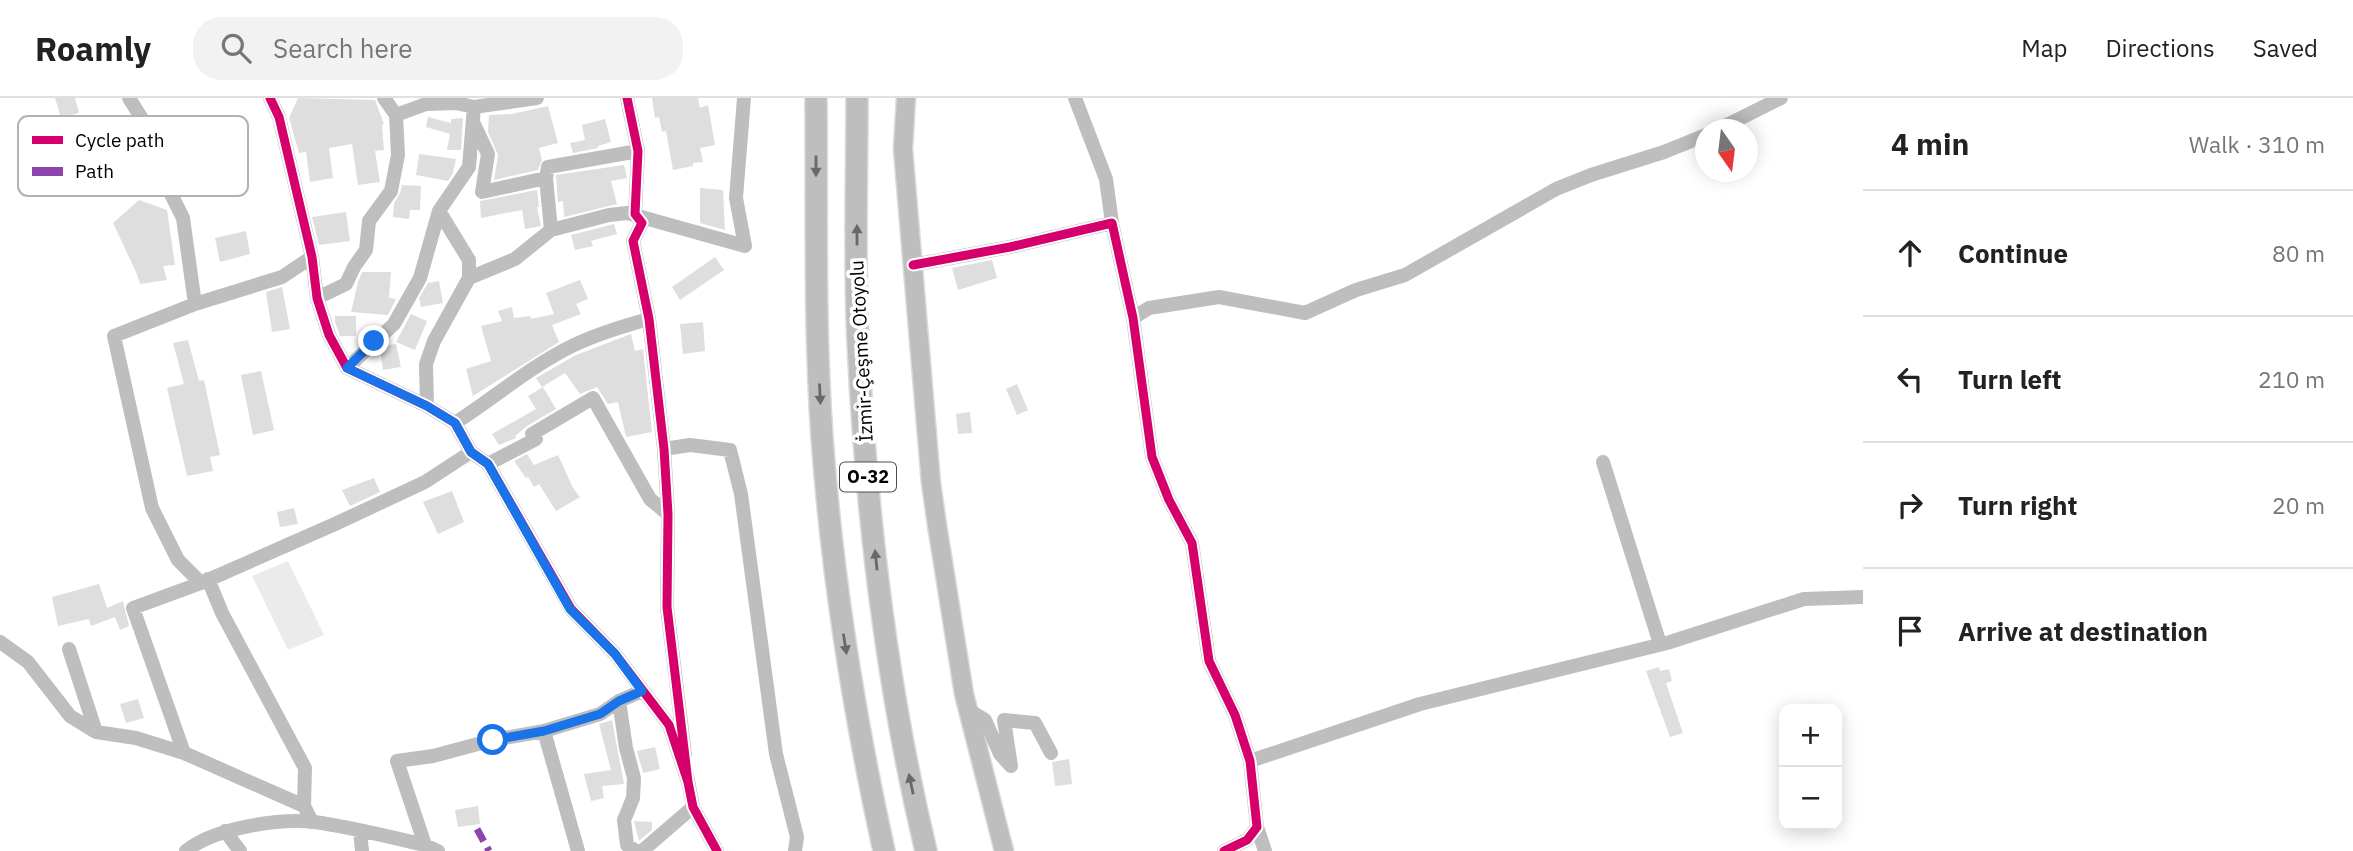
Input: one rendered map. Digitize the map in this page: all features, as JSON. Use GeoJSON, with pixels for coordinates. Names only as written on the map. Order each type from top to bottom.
{"type":"FeatureCollection","features":[{"type":"Feature","properties":{"kind":"highway","name":"İzmir-Çeşme Otoyolu"},"geometry":{"type":"LineString","coordinates":[[816,98],[817,340],[827,498],[855,705],[866,773],[884,851]]}},
{"type":"Feature","properties":{"kind":"highway","name":"İzmir-Çeşme Otoyolu"},"geometry":{"type":"LineString","coordinates":[[857,98],[858,340],[870,502],[884,635],[926,851]]}},
{"type":"Feature","properties":{"kind":"main road"},"geometry":{"type":"LineString","coordinates":[[906,98],[903,149],[932,483],[967,709],[1004,851]]}},
{"type":"Feature","properties":{"kind":"street"},"geometry":{"type":"LineString","coordinates":[[129,98],[140,116]]}},
{"type":"Feature","properties":{"kind":"street"},"geometry":{"type":"LineString","coordinates":[[270,98],[279,117],[312,257],[317,298],[329,335],[347,368],[427,406],[455,423],[471,452],[488,464],[570,609],[615,654],[669,726],[688,782]]}},
{"type":"Feature","properties":{"kind":"street"},"geometry":{"type":"LineString","coordinates":[[317,298],[346,284],[366,250],[369,221],[391,191],[398,155],[396,114],[384,98]]}},
{"type":"Feature","properties":{"kind":"street"},"geometry":{"type":"LineString","coordinates":[[473,115],[537,98]]}},
{"type":"Feature","properties":{"kind":"street"},"geometry":{"type":"LineString","coordinates":[[627,98],[638,150],[635,214],[642,223],[633,241],[649,319],[664,449],[668,514],[667,607],[693,807],[717,851]]}},
{"type":"Feature","properties":{"kind":"street"},"geometry":{"type":"LineString","coordinates":[[469,278],[515,259],[551,230],[609,215],[635,214],[745,246],[736,198],[744,98]]}},
{"type":"Feature","properties":{"kind":"street"},"geometry":{"type":"LineString","coordinates":[[1075,98],[1106,179],[1112,223],[1133,318],[1152,457],[1169,500],[1192,543],[1209,662],[1235,715],[1250,761],[1257,827],[1265,851]]}},
{"type":"Feature","properties":{"kind":"street"},"geometry":{"type":"LineString","coordinates":[[1739,119],[1780,98]]}},
{"type":"Feature","properties":{"kind":"street"},"geometry":{"type":"LineString","coordinates":[[396,114],[426,104],[456,103],[473,115],[488,153],[482,192]]}},
{"type":"Feature","properties":{"kind":"street"},"geometry":{"type":"LineString","coordinates":[[347,368],[394,324],[420,278],[439,211],[469,167],[473,115]]}},
{"type":"Feature","properties":{"kind":"street"},"geometry":{"type":"LineString","coordinates":[[1133,318],[1149,308],[1219,297],[1305,313],[1356,290],[1405,275],[1556,189],[1695,139]]}},
{"type":"Feature","properties":{"kind":"street"},"geometry":{"type":"LineString","coordinates":[[551,230],[546,178],[548,167],[638,150]]}},
{"type":"Feature","properties":{"kind":"street"},"geometry":{"type":"LineString","coordinates":[[455,188],[482,192],[546,178]]}},
{"type":"Feature","properties":{"kind":"street"},"geometry":{"type":"LineString","coordinates":[[172,196],[183,218],[195,304]]}},
{"type":"Feature","properties":{"kind":"street"},"geometry":{"type":"LineString","coordinates":[[427,406],[426,364],[434,341],[469,278],[469,260],[439,211]]}},
{"type":"Feature","properties":{"kind":"street"},"geometry":{"type":"LineString","coordinates":[[913,265],[1010,247],[1112,223]]}},
{"type":"Feature","properties":{"kind":"street"},"geometry":{"type":"LineString","coordinates":[[312,257],[282,277],[195,304],[114,336],[152,508],[178,560],[204,581],[305,768],[304,806],[312,822]]}},
{"type":"Feature","properties":{"kind":"street"},"geometry":{"type":"LineString","coordinates":[[1128,291],[1149,308]]}},
{"type":"Feature","properties":{"kind":"street"},"geometry":{"type":"LineString","coordinates":[[455,423],[572,346],[610,330],[649,319]]}},
{"type":"Feature","properties":{"kind":"street"},"geometry":{"type":"LineString","coordinates":[[488,464],[536,439],[532,434],[593,398],[650,499],[668,514]]}},
{"type":"Feature","properties":{"kind":"street"},"geometry":{"type":"LineString","coordinates":[[664,449],[690,445],[730,450],[741,495],[776,754],[797,837],[795,851]]}},
{"type":"Feature","properties":{"kind":"street"},"geometry":{"type":"LineString","coordinates":[[184,753],[133,608],[204,581],[425,482],[471,452]]}},
{"type":"Feature","properties":{"kind":"street"},"geometry":{"type":"LineString","coordinates":[[1603,462],[1660,644]]}},
{"type":"Feature","properties":{"kind":"street"},"geometry":{"type":"LineString","coordinates":[[1250,761],[1420,704],[1660,644],[1804,598],[1863,597]]}},
{"type":"Feature","properties":{"kind":"street"},"geometry":{"type":"LineString","coordinates":[[0,642],[28,662],[71,716],[96,732],[136,738],[184,753],[304,806]]}},
{"type":"Feature","properties":{"kind":"street"},"geometry":{"type":"LineString","coordinates":[[69,649],[96,732]]}},
{"type":"Feature","properties":{"kind":"street"},"geometry":{"type":"LineString","coordinates":[[431,848],[397,761],[433,757],[493,740],[544,731],[600,714],[619,701],[642,691]]}},
{"type":"Feature","properties":{"kind":"street"},"geometry":{"type":"LineString","coordinates":[[619,701],[626,748],[634,778],[633,798],[624,820],[626,845],[636,851]]}},
{"type":"Feature","properties":{"kind":"street"},"geometry":{"type":"LineString","coordinates":[[967,709],[985,720],[1000,754],[1011,766],[1003,720],[1035,723],[1051,753]]}},
{"type":"Feature","properties":{"kind":"street"},"geometry":{"type":"LineString","coordinates":[[544,731],[578,851]]}},
{"type":"Feature","properties":{"kind":"street"},"geometry":{"type":"LineString","coordinates":[[642,851],[693,807]]}},
{"type":"Feature","properties":{"kind":"street"},"geometry":{"type":"LineString","coordinates":[[186,851],[193,845],[225,831],[263,824],[312,822],[431,848]]}},
{"type":"Feature","properties":{"kind":"street"},"geometry":{"type":"LineString","coordinates":[[1224,851],[1247,840],[1257,827]]}},
{"type":"Feature","properties":{"kind":"street"},"geometry":{"type":"LineString","coordinates":[[225,831],[240,851]]}},
{"type":"Feature","properties":{"kind":"street"},"geometry":{"type":"LineString","coordinates":[[360,831],[362,851]]}},
{"type":"Feature","properties":{"kind":"shaded area"},"geometry":{"type":"Polygon","coordinates":[[[288,561],[324,635],[288,650],[252,576],[288,561]]]}},
{"type":"Feature","properties":{"kind":"building"},"geometry":{"type":"Polygon","coordinates":[[[55,98],[75,98],[79,113],[60,116],[55,98]]]}},
{"type":"Feature","properties":{"kind":"building"},"geometry":{"type":"Polygon","coordinates":[[[298,98],[375,100],[384,124],[384,150],[375,151],[380,182],[358,185],[352,144],[329,148],[333,178],[310,182],[306,152],[299,153],[289,118],[298,98]]]}},
{"type":"Feature","properties":{"kind":"building"},"geometry":{"type":"Polygon","coordinates":[[[652,98],[698,98],[700,108],[708,105],[715,145],[700,148],[703,162],[673,170],[666,131],[662,132],[659,117],[655,118],[652,98]]]}},
{"type":"Feature","properties":{"kind":"building"},"geometry":{"type":"Polygon","coordinates":[[[548,106],[558,143],[539,148],[542,160],[538,170],[494,180],[498,155],[488,132],[489,115],[512,114],[548,106]]]}},
{"type":"Feature","properties":{"kind":"building"},"geometry":{"type":"Polygon","coordinates":[[[428,117],[451,123],[451,119],[463,118],[461,150],[447,150],[450,134],[426,127],[428,117]]]}},
{"type":"Feature","properties":{"kind":"building"},"geometry":{"type":"Polygon","coordinates":[[[605,119],[611,142],[598,148],[573,153],[570,143],[585,140],[582,125],[605,119]]]}},
{"type":"Feature","properties":{"kind":"building"},"geometry":{"type":"Polygon","coordinates":[[[419,154],[456,159],[448,181],[416,175],[419,154]]]}},
{"type":"Feature","properties":{"kind":"building"},"geometry":{"type":"Polygon","coordinates":[[[624,165],[627,178],[611,181],[617,204],[564,217],[563,201],[558,202],[556,175],[624,165]]]}},
{"type":"Feature","properties":{"kind":"building"},"geometry":{"type":"Polygon","coordinates":[[[402,185],[421,186],[420,210],[410,210],[409,219],[393,217],[394,203],[402,185]]]}},
{"type":"Feature","properties":{"kind":"building"},"geometry":{"type":"Polygon","coordinates":[[[700,188],[723,190],[725,230],[700,223],[700,188]]]}},
{"type":"Feature","properties":{"kind":"building"},"geometry":{"type":"Polygon","coordinates":[[[537,190],[541,226],[525,229],[522,210],[481,218],[480,201],[537,190]]]}},
{"type":"Feature","properties":{"kind":"building"},"geometry":{"type":"Polygon","coordinates":[[[139,200],[167,210],[175,265],[163,266],[167,280],[140,284],[113,223],[139,200]]]}},
{"type":"Feature","properties":{"kind":"building"},"geometry":{"type":"Polygon","coordinates":[[[346,212],[350,241],[319,245],[312,217],[346,212]]]}},
{"type":"Feature","properties":{"kind":"building"},"geometry":{"type":"Polygon","coordinates":[[[614,224],[617,234],[591,241],[593,246],[575,250],[571,235],[614,224]]]}},
{"type":"Feature","properties":{"kind":"building"},"geometry":{"type":"Polygon","coordinates":[[[246,231],[250,254],[220,262],[215,238],[246,231]]]}},
{"type":"Feature","properties":{"kind":"building"},"geometry":{"type":"Polygon","coordinates":[[[715,257],[724,270],[680,300],[672,287],[715,257]]]}},
{"type":"Feature","properties":{"kind":"building"},"geometry":{"type":"Polygon","coordinates":[[[992,260],[997,278],[958,290],[952,268],[992,260]]]}},
{"type":"Feature","properties":{"kind":"building"},"geometry":{"type":"Polygon","coordinates":[[[362,272],[391,272],[389,298],[396,299],[388,315],[351,312],[362,272]]]}},
{"type":"Feature","properties":{"kind":"building"},"geometry":{"type":"Polygon","coordinates":[[[580,280],[588,299],[576,304],[581,314],[552,325],[559,342],[473,396],[466,369],[491,361],[481,326],[502,321],[498,311],[512,307],[514,318],[530,316],[531,319],[554,314],[546,293],[580,280]]]}},
{"type":"Feature","properties":{"kind":"building"},"geometry":{"type":"Polygon","coordinates":[[[439,281],[443,303],[421,307],[419,298],[428,283],[439,281]]]}},
{"type":"Feature","properties":{"kind":"building"},"geometry":{"type":"Polygon","coordinates":[[[282,287],[290,329],[272,332],[266,292],[282,287]]]}},
{"type":"Feature","properties":{"kind":"building"},"geometry":{"type":"Polygon","coordinates":[[[411,314],[427,321],[415,350],[396,342],[411,314]]]}},
{"type":"Feature","properties":{"kind":"building"},"geometry":{"type":"Polygon","coordinates":[[[335,316],[356,316],[356,336],[340,336],[335,316]]]}},
{"type":"Feature","properties":{"kind":"building"},"geometry":{"type":"Polygon","coordinates":[[[703,322],[705,351],[683,354],[680,324],[703,322]]]}},
{"type":"Feature","properties":{"kind":"building"},"geometry":{"type":"Polygon","coordinates":[[[631,334],[635,351],[643,349],[652,432],[626,437],[618,402],[608,404],[597,387],[580,394],[565,373],[542,387],[536,378],[576,355],[631,334]]]}},
{"type":"Feature","properties":{"kind":"building"},"geometry":{"type":"Polygon","coordinates":[[[188,340],[199,381],[204,380],[220,455],[210,457],[213,471],[187,476],[167,388],[184,384],[173,343],[188,340]]]}},
{"type":"Feature","properties":{"kind":"building"},"geometry":{"type":"Polygon","coordinates":[[[396,344],[401,367],[383,370],[380,350],[396,344]]]}},
{"type":"Feature","properties":{"kind":"building"},"geometry":{"type":"Polygon","coordinates":[[[261,371],[274,430],[253,435],[241,375],[261,371]]]}},
{"type":"Feature","properties":{"kind":"building"},"geometry":{"type":"Polygon","coordinates":[[[1017,384],[1028,410],[1017,415],[1006,389],[1017,384]]]}},
{"type":"Feature","properties":{"kind":"building"},"geometry":{"type":"Polygon","coordinates":[[[543,387],[556,409],[527,426],[516,438],[499,445],[492,434],[536,409],[528,396],[543,387]]]}},
{"type":"Feature","properties":{"kind":"building"},"geometry":{"type":"Polygon","coordinates":[[[970,412],[972,433],[958,434],[956,414],[970,412]]]}},
{"type":"Feature","properties":{"kind":"building"},"geometry":{"type":"Polygon","coordinates":[[[527,454],[534,465],[558,455],[580,497],[556,511],[539,484],[534,487],[514,461],[527,454]]]}},
{"type":"Feature","properties":{"kind":"building"},"geometry":{"type":"Polygon","coordinates":[[[374,478],[380,492],[350,506],[342,490],[374,478]]]}},
{"type":"Feature","properties":{"kind":"building"},"geometry":{"type":"Polygon","coordinates":[[[452,491],[464,522],[438,534],[423,502],[452,491]]]}},
{"type":"Feature","properties":{"kind":"building"},"geometry":{"type":"Polygon","coordinates":[[[294,508],[298,524],[280,527],[277,512],[294,508]]]}},
{"type":"Feature","properties":{"kind":"building"},"geometry":{"type":"Polygon","coordinates":[[[99,584],[107,608],[123,601],[129,626],[120,630],[115,617],[91,626],[89,619],[58,626],[52,597],[99,584]]]}},
{"type":"Feature","properties":{"kind":"building"},"geometry":{"type":"Polygon","coordinates":[[[1659,667],[1660,671],[1669,669],[1672,681],[1666,683],[1683,733],[1670,737],[1646,671],[1659,667]]]}},
{"type":"Feature","properties":{"kind":"building"},"geometry":{"type":"Polygon","coordinates":[[[138,699],[144,718],[126,723],[120,704],[138,699]]]}},
{"type":"Feature","properties":{"kind":"building"},"geometry":{"type":"Polygon","coordinates":[[[612,720],[624,784],[602,786],[604,798],[591,801],[584,774],[611,770],[599,724],[612,720]]]}},
{"type":"Feature","properties":{"kind":"building"},"geometry":{"type":"Polygon","coordinates":[[[655,747],[660,769],[643,773],[637,751],[655,747]]]}},
{"type":"Feature","properties":{"kind":"building"},"geometry":{"type":"Polygon","coordinates":[[[1069,759],[1072,784],[1055,786],[1052,762],[1069,759]]]}},
{"type":"Feature","properties":{"kind":"building"},"geometry":{"type":"Polygon","coordinates":[[[478,806],[480,824],[458,827],[455,810],[478,806]]]}},
{"type":"Feature","properties":{"kind":"building"},"geometry":{"type":"Polygon","coordinates":[[[634,821],[652,822],[652,830],[639,841],[634,821]]]}},
{"type":"Feature","properties":{"kind":"marked path"},"geometry":{"type":"LineString","coordinates":[[477,829],[489,851]]}},
{"type":"Feature","properties":{"kind":"cycle path"},"geometry":{"type":"LineString","coordinates":[[270,98],[279,117],[312,257],[317,298],[329,335],[347,368],[427,406],[455,423],[471,452],[488,464],[571,609],[615,654],[669,725],[688,782]]}},
{"type":"Feature","properties":{"kind":"cycle path"},"geometry":{"type":"LineString","coordinates":[[627,98],[638,151],[635,214],[642,223],[633,241],[649,319],[664,449],[668,514],[667,607],[693,807],[717,851]]}},
{"type":"Feature","properties":{"kind":"cycle path"},"geometry":{"type":"LineString","coordinates":[[913,265],[1010,247],[1112,223],[1133,318],[1152,457],[1169,500],[1192,543],[1209,661],[1235,715],[1250,761],[1257,827],[1247,840],[1224,851]]}},
{"type":"Feature","properties":{"kind":"route"},"geometry":{"type":"LineString","coordinates":[[374,341],[347,368],[427,406],[455,423],[471,452],[488,464],[570,609],[615,654],[642,691],[619,701],[600,714],[544,731],[493,740]]}}]}
